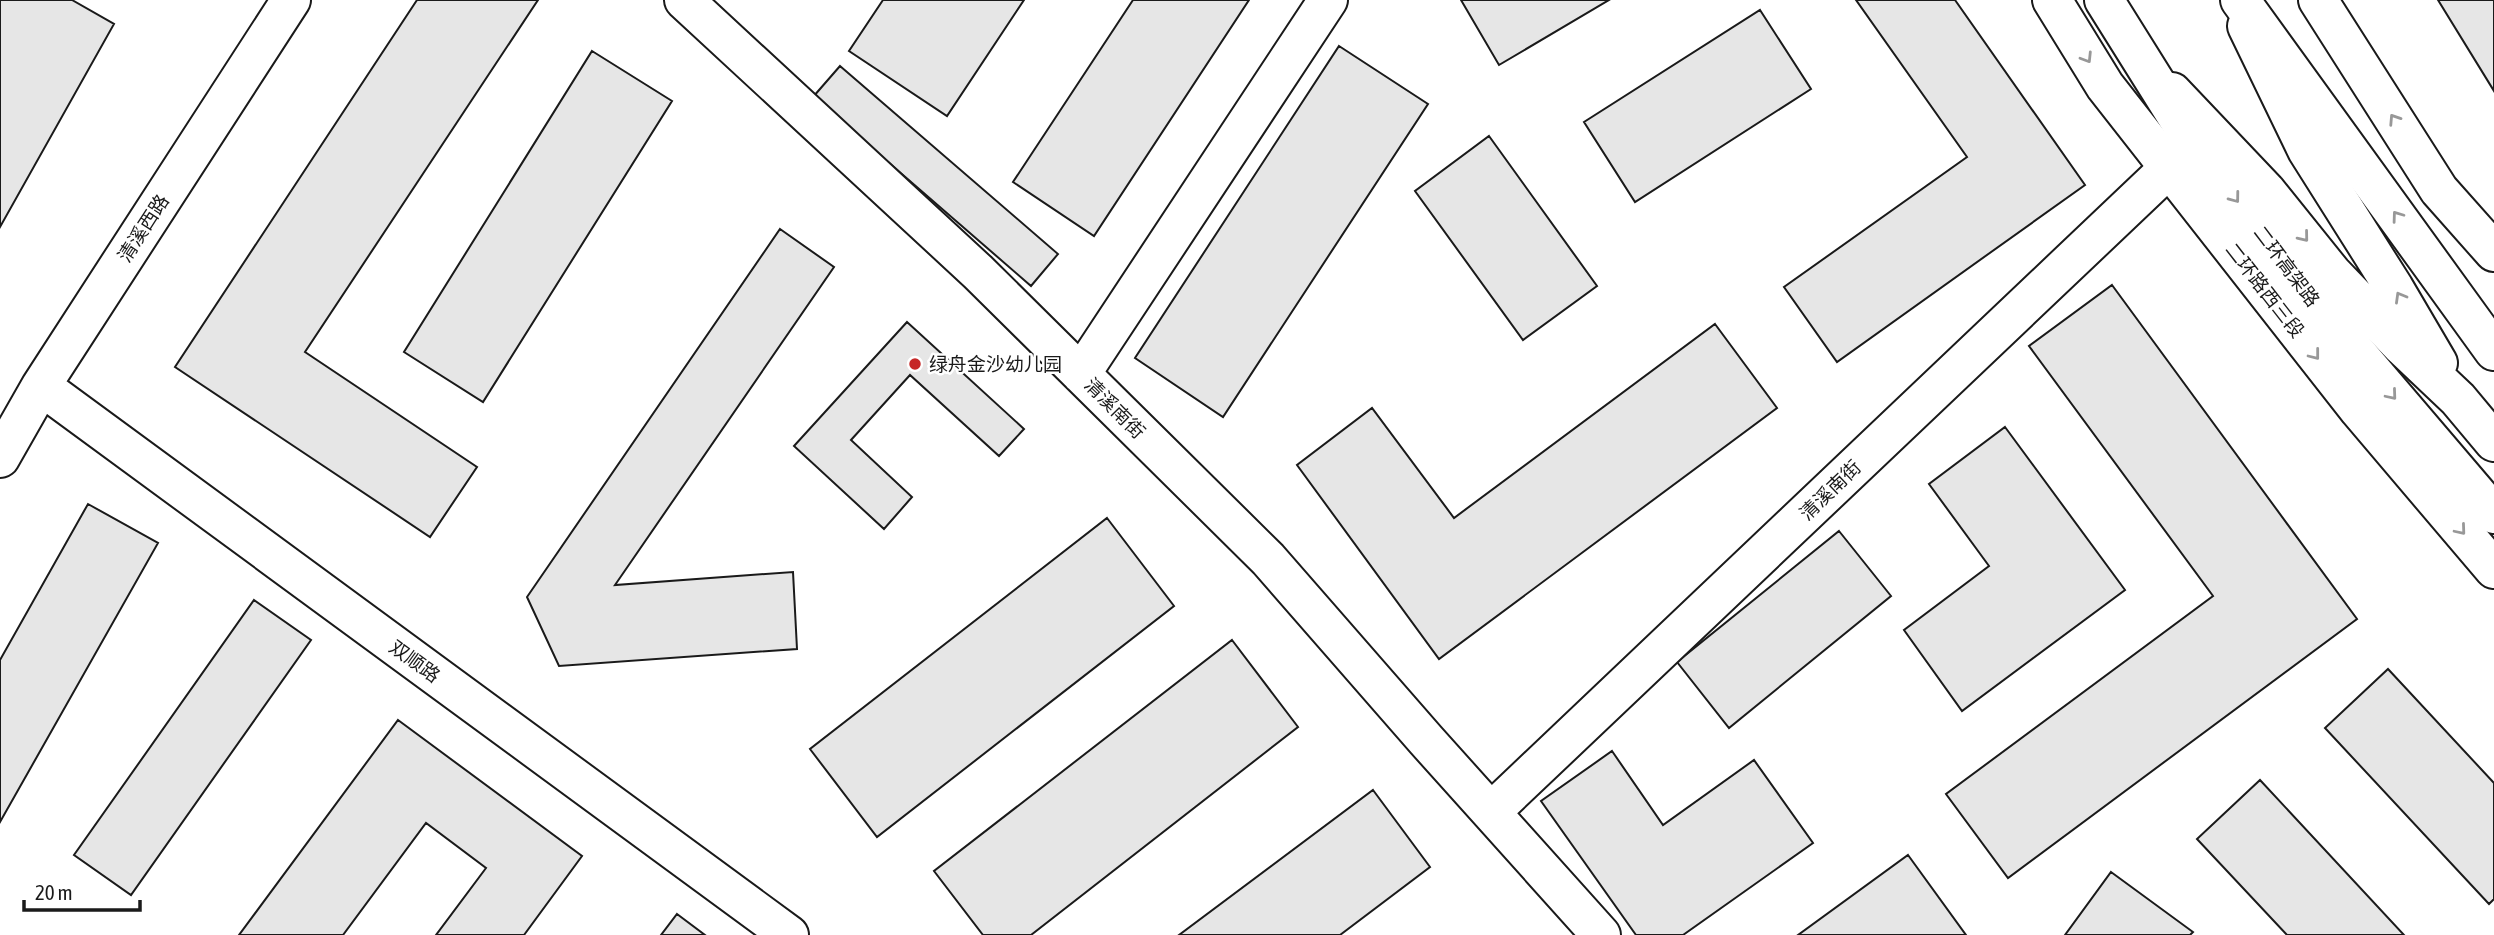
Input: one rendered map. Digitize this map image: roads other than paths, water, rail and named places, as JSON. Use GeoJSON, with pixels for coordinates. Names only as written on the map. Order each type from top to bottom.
{"type":"FeatureCollection","features":[{"type":"Feature","properties":{"kind":"main road","name":"清溪西路"},"geometry":{"type":"LineString","coordinates":[[0,458],[41,386],[290,0]]}},
{"type":"Feature","properties":{"kind":"main road","name":"清溪南街"},"geometry":{"type":"LineString","coordinates":[[684,0],[978,272],[1268,559],[1601,935]]}},
{"type":"Feature","properties":{"kind":"main road"},"geometry":{"type":"LineString","coordinates":[[1081,374],[1328,0]]}},
{"type":"Feature","properties":{"kind":"main road","name":"二环路西三段"},"geometry":{"type":"LineString","coordinates":[[2052,0],[2105,86],[2359,410],[2494,569]]}},
{"type":"Feature","properties":{"kind":"main road","name":"二环高架路"},"geometry":{"type":"LineString","coordinates":[[2104,0],[2194,144],[2321,311],[2494,514]]}},
{"type":"Feature","properties":{"kind":"main road"},"geometry":{"type":"LineString","coordinates":[[2234,0],[2306,150],[2395,288],[2458,398]]}},
{"type":"Feature","properties":{"kind":"main road"},"geometry":{"type":"LineString","coordinates":[[2240,0],[2494,351]]}},
{"type":"Feature","properties":{"kind":"main road"},"geometry":{"type":"LineString","coordinates":[[2318,0],[2440,190],[2494,252]]}},
{"type":"Feature","properties":{"kind":"main road"},"geometry":{"type":"LineString","coordinates":[[2142,61],[2266,191],[2341,282],[2402,346],[2458,398],[2494,442]]}},
{"type":"Feature","properties":{"kind":"main road","name":"清溪南街"},"geometry":{"type":"LineString","coordinates":[[1491,812],[2169,168]]}},
{"type":"Feature","properties":{"kind":"main road","name":"双顺路"},"geometry":{"type":"LineString","coordinates":[[41,386],[789,935]]}},
{"type":"Feature","properties":{"kind":"place","name":"绿舟金沙幼儿园"},"geometry":{"type":"Point","coordinates":[915,364]}}]}
